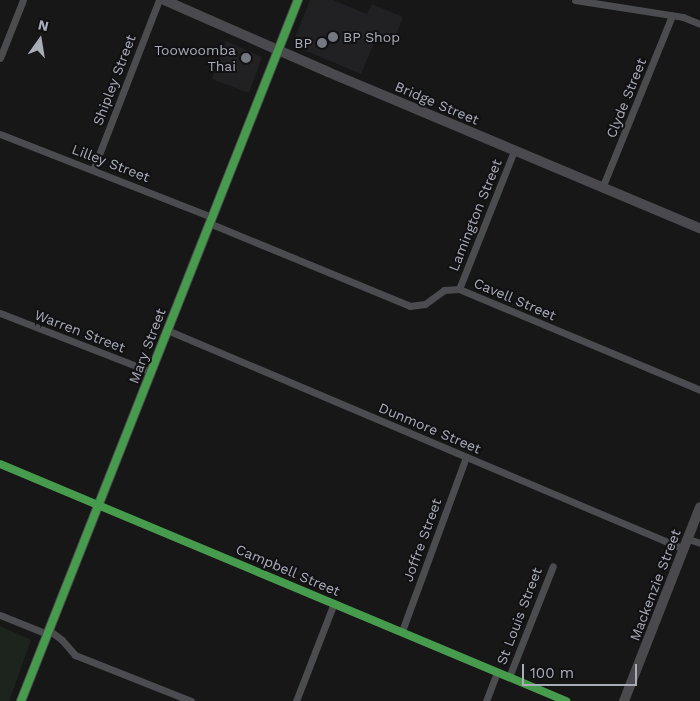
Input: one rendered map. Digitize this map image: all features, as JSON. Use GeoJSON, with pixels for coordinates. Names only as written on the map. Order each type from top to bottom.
{"type":"FeatureCollection","features":[{"type":"Feature","properties":{"kind":"street"},"geometry":{"type":"LineString","coordinates":[[0,58],[23,0]]}},
{"type":"Feature","properties":{"kind":"street","name":"Shipley Street"},"geometry":{"type":"LineString","coordinates":[[93,170],[159,0]]}},
{"type":"Feature","properties":{"kind":"street","name":"Bridge Street"},"geometry":{"type":"LineString","coordinates":[[164,0],[278,51],[700,228]]}},
{"type":"Feature","properties":{"kind":"street","name":"Mary Street"},"geometry":{"type":"LineString","coordinates":[[21,701],[298,0]]}},
{"type":"Feature","properties":{"kind":"street"},"geometry":{"type":"LineString","coordinates":[[575,0],[682,17],[700,24]]}},
{"type":"Feature","properties":{"kind":"street","name":"Clyde Street"},"geometry":{"type":"LineString","coordinates":[[602,188],[672,16]]}},
{"type":"Feature","properties":{"kind":"street","name":"Lilley Street"},"geometry":{"type":"LineString","coordinates":[[0,134],[93,170],[211,220]]}},
{"type":"Feature","properties":{"kind":"street","name":"Lamington Street"},"geometry":{"type":"LineString","coordinates":[[459,290],[514,151]]}},
{"type":"Feature","properties":{"kind":"street","name":"Cavell Street"},"geometry":{"type":"LineString","coordinates":[[211,220],[410,306],[424,304],[444,290],[459,290],[700,390]]}},
{"type":"Feature","properties":{"kind":"street","name":"Warren Street"},"geometry":{"type":"LineString","coordinates":[[0,314],[151,372]]}},
{"type":"Feature","properties":{"kind":"street","name":"Dunmore Street"},"geometry":{"type":"LineString","coordinates":[[166,330],[684,549]]}},
{"type":"Feature","properties":{"kind":"street","name":"Joffre Street"},"geometry":{"type":"LineString","coordinates":[[402,631],[466,457]]}},
{"type":"Feature","properties":{"kind":"street","name":"Campbell Street"},"geometry":{"type":"LineString","coordinates":[[0,464],[566,701]]}},
{"type":"Feature","properties":{"kind":"street","name":"Mackenzie Street"},"geometry":{"type":"LineString","coordinates":[[624,701],[700,507]]}},
{"type":"Feature","properties":{"kind":"street"},"geometry":{"type":"LineString","coordinates":[[688,539],[700,543]]}},
{"type":"Feature","properties":{"kind":"street","name":"St Louis Street"},"geometry":{"type":"LineString","coordinates":[[509,676],[552,566]]}},
{"type":"Feature","properties":{"kind":"street"},"geometry":{"type":"LineString","coordinates":[[296,701],[334,603]]}},
{"type":"Feature","properties":{"kind":"street"},"geometry":{"type":"LineString","coordinates":[[0,616],[48,632],[62,640],[75,655],[191,701]]}},
{"type":"Feature","properties":{"kind":"street"},"geometry":{"type":"LineString","coordinates":[[486,701],[498,672]]}},
{"type":"Feature","properties":{"kind":"shaded area"},"geometry":{"type":"Polygon","coordinates":[[[310,0],[333,0],[367,14],[372,4],[403,17],[392,45],[376,38],[361,74],[297,47],[294,40],[310,0]]]}},
{"type":"Feature","properties":{"kind":"shaded area"},"geometry":{"type":"Polygon","coordinates":[[[226,41],[262,57],[249,93],[212,79],[226,41]]]}},
{"type":"Feature","properties":{"kind":"shaded area"},"geometry":{"type":"Polygon","coordinates":[[[0,626],[31,640],[9,701],[0,701],[0,626]]]}},
{"type":"Feature","properties":{"kind":"cycle path"},"geometry":{"type":"LineString","coordinates":[[21,701],[298,0]]}},
{"type":"Feature","properties":{"kind":"cycle path"},"geometry":{"type":"LineString","coordinates":[[0,464],[566,701]]}},
{"type":"Feature","properties":{"kind":"place","name":"BP Shop"},"geometry":{"type":"Point","coordinates":[333,37]}},
{"type":"Feature","properties":{"kind":"place","name":"BP"},"geometry":{"type":"Point","coordinates":[322,43]}},
{"type":"Feature","properties":{"kind":"place","name":"Toowoomba Thai"},"geometry":{"type":"Point","coordinates":[246,58]}}]}
